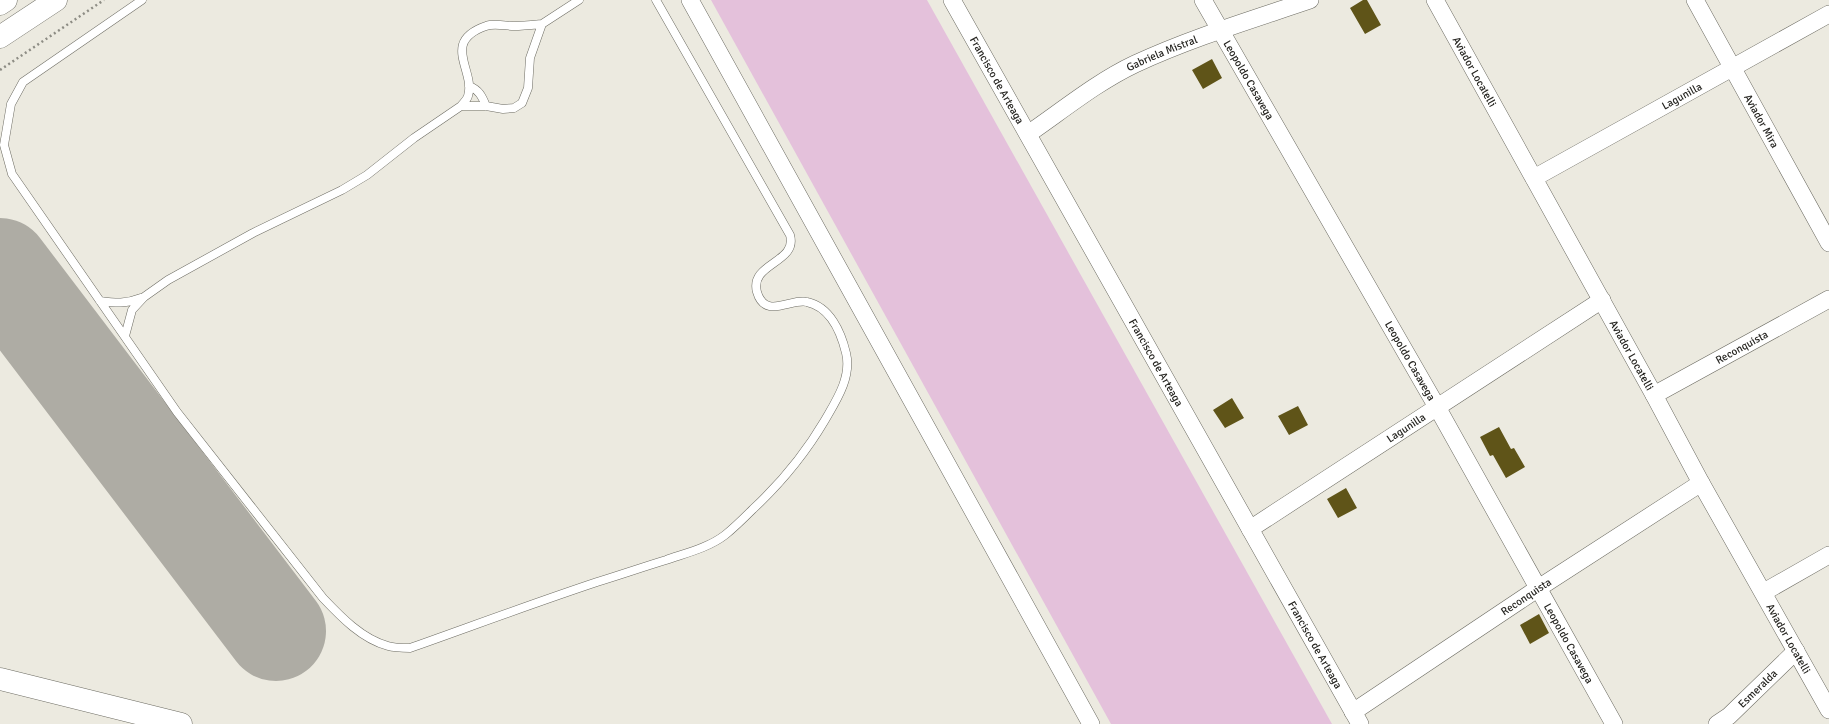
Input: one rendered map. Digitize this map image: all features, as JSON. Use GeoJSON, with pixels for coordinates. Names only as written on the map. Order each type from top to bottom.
{"type":"FeatureCollection","features":[{"type":"Feature","properties":{"kind":"main road"},"geometry":{"type":"LineString","coordinates":[[0,4],[6,0]]}},
{"type":"Feature","properties":{"kind":"main road"},"geometry":{"type":"LineString","coordinates":[[0,37],[53,1]]}},
{"type":"Feature","properties":{"kind":"main road"},"geometry":{"type":"LineString","coordinates":[[0,669],[70,696]]}},
{"type":"Feature","properties":{"kind":"main road"},"geometry":{"type":"LineString","coordinates":[[0,679],[181,724]]}},
{"type":"Feature","properties":{"kind":"street"},"geometry":{"type":"LineString","coordinates":[[690,0],[1091,724]]}},
{"type":"Feature","properties":{"kind":"street","name":"Francisco de Arteaga"},"geometry":{"type":"LineString","coordinates":[[952,0],[1357,718]]}},
{"type":"Feature","properties":{"kind":"street","name":"Leopoldo Casavega"},"geometry":{"type":"LineString","coordinates":[[1203,0],[1437,407],[1537,589],[1614,724]]}},
{"type":"Feature","properties":{"kind":"street","name":"Gabriela Mistral"},"geometry":{"type":"LineString","coordinates":[[1028,134],[1110,78],[1129,68],[1220,30],[1310,0]]}},
{"type":"Feature","properties":{"kind":"street","name":"Aviador Locatelli"},"geometry":{"type":"LineString","coordinates":[[1435,0],[1602,300],[1701,483],[1764,592],[1829,710]]}},
{"type":"Feature","properties":{"kind":"street","name":"Aviador Mira"},"geometry":{"type":"LineString","coordinates":[[1695,0],[1829,242]]}},
{"type":"Feature","properties":{"kind":"street","name":"Lagunilla"},"geometry":{"type":"LineString","coordinates":[[1534,178],[1829,14]]}},
{"type":"Feature","properties":{"kind":"street","name":"Reconquista"},"geometry":{"type":"LineString","coordinates":[[1654,395],[1829,299]]}},
{"type":"Feature","properties":{"kind":"street","name":"Lagunilla"},"geometry":{"type":"LineString","coordinates":[[1250,529],[1602,300]]}},
{"type":"Feature","properties":{"kind":"street","name":"Reconquista"},"geometry":{"type":"LineString","coordinates":[[1357,718],[1537,589],[1701,483]]}},
{"type":"Feature","properties":{"kind":"street"},"geometry":{"type":"LineString","coordinates":[[1764,592],[1829,555]]}},
{"type":"Feature","properties":{"kind":"street","name":"Esmeralda"},"geometry":{"type":"LineString","coordinates":[[1717,724],[1729,716],[1796,651]]}},
{"type":"Feature","properties":{"kind":"lane"},"geometry":{"type":"LineString","coordinates":[[142,0],[23,82],[11,104],[4,145],[12,174],[177,412],[323,598],[347,623],[366,636],[388,646],[410,648],[594,583],[701,548],[724,536],[775,489],[798,463],[813,441],[844,383],[847,372],[847,354],[828,313],[819,306],[804,301],[777,307],[764,303],[759,298],[756,285],[758,279],[766,269],[789,251],[792,243],[790,235],[656,0]]}},
{"type":"Feature","properties":{"kind":"lane"},"geometry":{"type":"LineString","coordinates":[[125,336],[132,310],[144,297],[168,280],[253,233],[342,190],[367,175],[414,138],[461,106],[468,96],[469,86],[462,56],[463,44],[476,30],[488,25],[525,26],[542,24],[578,0]]}},
{"type":"Feature","properties":{"kind":"lane"},"geometry":{"type":"LineString","coordinates":[[461,106],[514,108],[522,103],[528,88],[530,58],[542,24]]}},
{"type":"Feature","properties":{"kind":"lane"},"geometry":{"type":"LineString","coordinates":[[469,86],[477,89],[486,106]]}},
{"type":"Feature","properties":{"kind":"lane"},"geometry":{"type":"LineString","coordinates":[[100,300],[124,303],[144,297]]}},
{"type":"Feature","properties":{"kind":"path"},"geometry":{"type":"LineString","coordinates":[[0,70],[104,0]]}},
{"type":"Feature","properties":{"kind":"shaded area"},"geometry":{"type":"Polygon","coordinates":[[[711,0],[927,0],[1332,724],[1111,724],[711,0]]]}},
{"type":"Feature","properties":{"kind":"building"},"geometry":{"type":"Polygon","coordinates":[[[1363,0],[1367,0],[1381,25],[1365,34],[1350,8],[1363,0]]]}},
{"type":"Feature","properties":{"kind":"building"},"geometry":{"type":"Polygon","coordinates":[[[1212,59],[1222,78],[1203,89],[1192,70],[1212,59]]]}},
{"type":"Feature","properties":{"kind":"building"},"geometry":{"type":"Polygon","coordinates":[[[1232,398],[1244,418],[1225,428],[1213,410],[1232,398]]]}},
{"type":"Feature","properties":{"kind":"building"},"geometry":{"type":"Polygon","coordinates":[[[1298,406],[1308,425],[1289,435],[1278,416],[1298,406]]]}},
{"type":"Feature","properties":{"kind":"building"},"geometry":{"type":"Polygon","coordinates":[[[1499,427],[1511,449],[1514,448],[1525,467],[1506,478],[1493,455],[1490,456],[1480,437],[1499,427]]]}},
{"type":"Feature","properties":{"kind":"building"},"geometry":{"type":"Polygon","coordinates":[[[1346,488],[1357,508],[1338,518],[1327,499],[1346,488]]]}},
{"type":"Feature","properties":{"kind":"building"},"geometry":{"type":"Polygon","coordinates":[[[1539,614],[1549,633],[1530,644],[1520,625],[1539,614]]]}},
{"type":"Feature","properties":{"kind":"runway"},"geometry":{"type":"LineString","coordinates":[[0,268],[276,631]]}}]}
